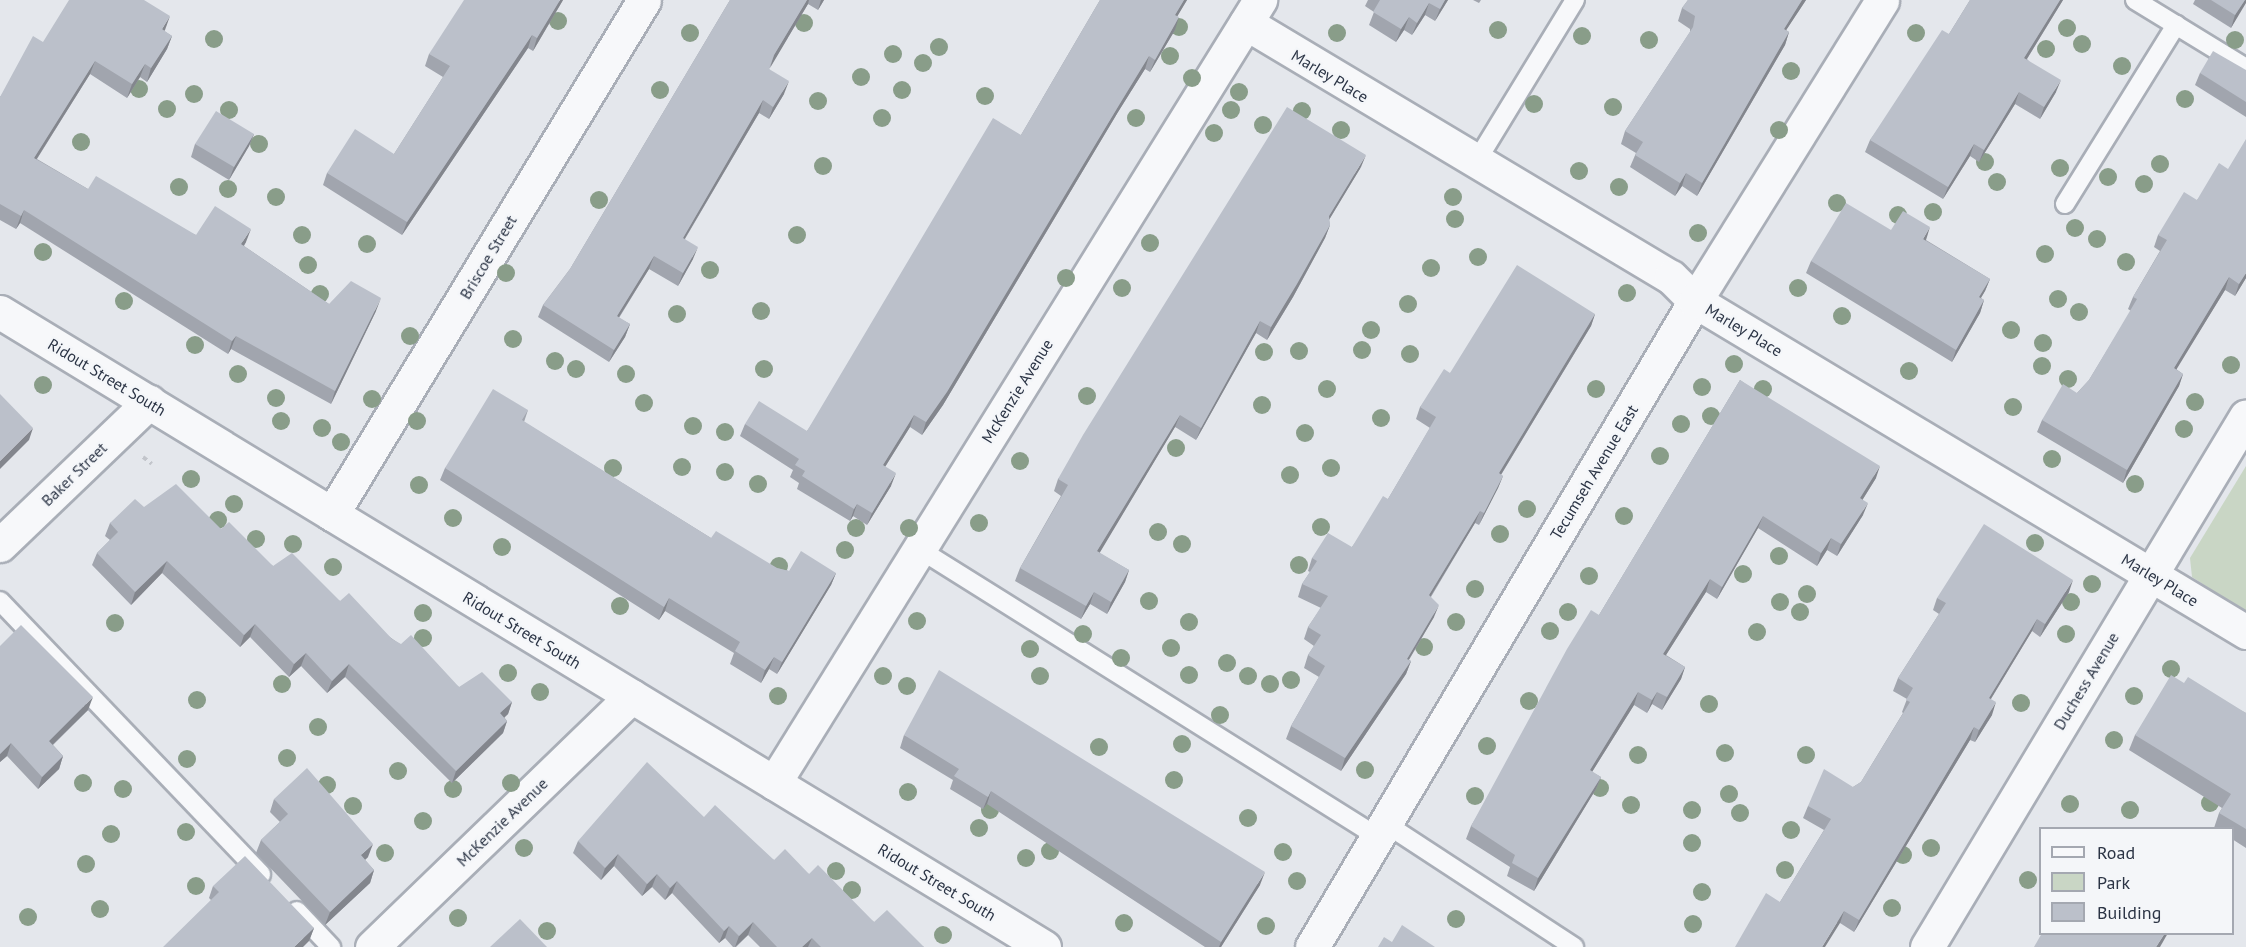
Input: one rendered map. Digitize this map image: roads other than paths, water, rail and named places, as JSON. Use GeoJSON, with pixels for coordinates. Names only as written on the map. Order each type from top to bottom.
{"type":"FeatureCollection","features":[{"type":"Feature","properties":{"kind":"street","name":"Briscoe Street"},"geometry":{"type":"LineString","coordinates":[[332,514],[645,0]]}},
{"type":"Feature","properties":{"kind":"street","name":"Tecumseh Avenue East"},"geometry":{"type":"LineString","coordinates":[[1311,947],[1695,301],[1882,0]]}},
{"type":"Feature","properties":{"kind":"street","name":"Marley Place"},"geometry":{"type":"LineString","coordinates":[[1253,12],[1476,162],[1671,277],[1695,301],[2246,632]]}},
{"type":"Feature","properties":{"kind":"street","name":"McKenzie Avenue"},"geometry":{"type":"LineString","coordinates":[[774,783],[1253,12]]}},
{"type":"Feature","properties":{"kind":"street","name":"Ridout Street South"},"geometry":{"type":"LineString","coordinates":[[0,312],[1044,947]]}},
{"type":"Feature","properties":{"kind":"street","name":"Baker Street"},"geometry":{"type":"LineString","coordinates":[[0,545],[149,402]]}},
{"type":"Feature","properties":{"kind":"street","name":"Duchess Avenue"},"geometry":{"type":"LineString","coordinates":[[1927,947],[2246,416]]}},
{"type":"Feature","properties":{"kind":"street","name":"McKenzie Avenue"},"geometry":{"type":"LineString","coordinates":[[372,947],[632,696]]}},
{"type":"Feature","properties":{"kind":"lane"},"geometry":{"type":"LineString","coordinates":[[1476,162],[1575,0]]}},
{"type":"Feature","properties":{"kind":"lane"},"geometry":{"type":"LineString","coordinates":[[2135,0],[2246,68]]}},
{"type":"Feature","properties":{"kind":"lane"},"geometry":{"type":"LineString","coordinates":[[2065,204],[2176,25]]}},
{"type":"Feature","properties":{"kind":"lane"},"geometry":{"type":"LineString","coordinates":[[919,549],[1574,947]]}},
{"type":"Feature","properties":{"kind":"lane"},"geometry":{"type":"LineString","coordinates":[[0,601],[331,947]]}}]}
